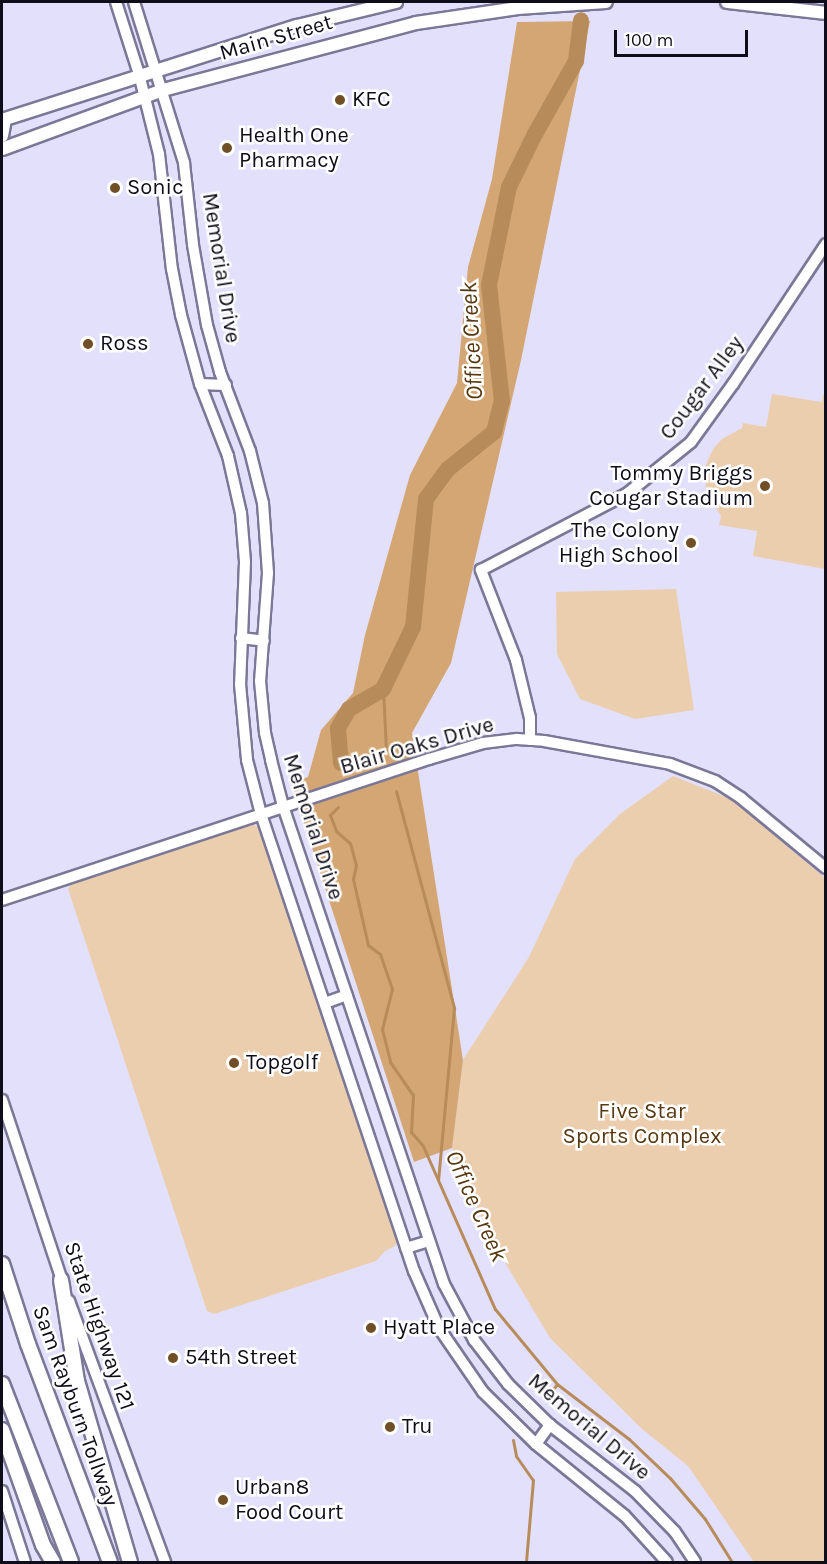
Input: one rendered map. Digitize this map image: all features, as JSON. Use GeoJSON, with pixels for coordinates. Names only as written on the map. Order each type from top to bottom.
{"type":"FeatureCollection","features":[{"type":"Feature","properties":{"kind":"highway","name":"Sam Rayburn Tollway"},"geometry":{"type":"LineString","coordinates":[[2,1264],[28,1344],[110,1563]]}},
{"type":"Feature","properties":{"kind":"highway"},"geometry":{"type":"LineString","coordinates":[[61,1280],[77,1381],[130,1563]]}},
{"type":"Feature","properties":{"kind":"highway"},"geometry":{"type":"LineString","coordinates":[[2,1384],[71,1563]]}},
{"type":"Feature","properties":{"kind":"highway"},"geometry":{"type":"LineString","coordinates":[[2,1430],[43,1545],[53,1563]]}},
{"type":"Feature","properties":{"kind":"main road","name":"Main Street"},"geometry":{"type":"LineString","coordinates":[[3,120],[139,74],[297,26],[396,2]]}},
{"type":"Feature","properties":{"kind":"main road","name":"Main Street"},"geometry":{"type":"LineString","coordinates":[[2,149],[163,90],[416,23],[518,8],[606,2]]}},
{"type":"Feature","properties":{"kind":"main road"},"geometry":{"type":"LineString","coordinates":[[727,2],[825,13]]}},
{"type":"Feature","properties":{"kind":"main road"},"geometry":{"type":"LineString","coordinates":[[2,136],[3,120]]}},
{"type":"Feature","properties":{"kind":"street","name":"Memorial Drive"},"geometry":{"type":"LineString","coordinates":[[116,2],[139,74],[159,154],[172,269],[181,315],[200,384],[228,456],[241,513],[245,562],[240,684],[247,760],[261,814],[406,1248],[426,1302],[454,1353],[483,1392],[536,1444],[625,1516],[667,1563]]}},
{"type":"Feature","properties":{"kind":"street","name":"Memorial Drive"},"geometry":{"type":"LineString","coordinates":[[134,2],[184,163],[196,267],[207,325],[220,372],[250,452],[263,503],[268,573],[260,681],[265,733],[283,806],[444,1284],[474,1340],[508,1384],[550,1425],[635,1491],[675,1532],[695,1563]]}},
{"type":"Feature","properties":{"kind":"street","name":"Cougar Alley"},"geometry":{"type":"LineString","coordinates":[[530,740],[530,718],[516,660],[481,570],[625,495],[673,459],[705,425],[825,244]]}},
{"type":"Feature","properties":{"kind":"street"},"geometry":{"type":"LineString","coordinates":[[200,384],[220,372]]}},
{"type":"Feature","properties":{"kind":"street"},"geometry":{"type":"LineString","coordinates":[[200,384],[225,385]]}},
{"type":"Feature","properties":{"kind":"street"},"geometry":{"type":"LineString","coordinates":[[241,638],[264,641]]}},
{"type":"Feature","properties":{"kind":"street","name":"Blair Oaks Drive"},"geometry":{"type":"LineString","coordinates":[[2,900],[465,747],[517,739],[670,765],[715,781],[741,798],[825,868]]}},
{"type":"Feature","properties":{"kind":"street"},"geometry":{"type":"LineString","coordinates":[[325,1004],[347,995]]}},
{"type":"Feature","properties":{"kind":"street","name":"State Highway 121"},"geometry":{"type":"LineString","coordinates":[[2,1100],[61,1280],[165,1563]]}},
{"type":"Feature","properties":{"kind":"street"},"geometry":{"type":"LineString","coordinates":[[406,1248],[429,1240]]}},
{"type":"Feature","properties":{"kind":"street"},"geometry":{"type":"LineString","coordinates":[[536,1444],[550,1425]]}},
{"type":"Feature","properties":{"kind":"street"},"geometry":{"type":"LineString","coordinates":[[2,1491],[25,1563]]}},
{"type":"Feature","properties":{"kind":"green space","name":"Tommy Briggs Cougar Stadium"},"geometry":{"type":"Polygon","coordinates":[[[772,394],[822,402],[823,395],[825,395],[825,569],[753,556],[757,531],[719,525],[721,516],[706,492],[705,467],[713,449],[722,439],[742,428],[743,423],[766,427],[772,394]]]}},
{"type":"Feature","properties":{"kind":"green space"},"geometry":{"type":"Polygon","coordinates":[[[676,589],[694,710],[635,719],[580,699],[557,654],[556,592],[676,589]]]}},
{"type":"Feature","properties":{"kind":"green space","name":"Five Star Sports Complex"},"geometry":{"type":"Polygon","coordinates":[[[673,776],[731,799],[825,878],[825,1562],[754,1562],[688,1466],[641,1428],[550,1338],[491,1239],[452,1148],[463,1060],[529,957],[575,859],[620,814],[673,776]]]}},
{"type":"Feature","properties":{"kind":"green space","name":"Topgolf"},"geometry":{"type":"Polygon","coordinates":[[[252,824],[262,829],[399,1239],[395,1246],[385,1251],[376,1261],[214,1314],[207,1311],[68,889],[73,882],[252,824]]]}},
{"type":"Feature","properties":{"kind":"shaded area"},"geometry":{"type":"Polygon","coordinates":[[[590,21],[521,360],[451,663],[412,733],[463,1060],[452,1148],[414,1162],[291,783],[308,777],[321,730],[353,693],[365,635],[410,475],[457,383],[468,267],[492,179],[517,22],[590,21]]]}},
{"type":"Feature","properties":{"kind":"waterway","name":"Office Creek"},"geometry":{"type":"LineString","coordinates":[[341,763],[338,728],[349,709],[383,689],[413,627],[426,499],[448,469],[494,432],[502,401],[489,285],[509,187],[535,134],[576,61],[581,20]]}},
{"type":"Feature","properties":{"kind":"waterway"},"geometry":{"type":"LineString","coordinates":[[383,689],[386,750]]}},
{"type":"Feature","properties":{"kind":"waterway"},"geometry":{"type":"LineString","coordinates":[[396,791],[454,1008],[438,1179]]}},
{"type":"Feature","properties":{"kind":"waterway","name":"Office Creek"},"geometry":{"type":"LineString","coordinates":[[338,807],[330,815],[336,831],[350,843],[356,865],[353,879],[368,945],[380,954],[392,989],[382,1029],[390,1062],[413,1095],[411,1132],[423,1146],[495,1309],[557,1384],[629,1439],[670,1478],[705,1519],[732,1562]]}},
{"type":"Feature","properties":{"kind":"waterway"},"geometry":{"type":"LineString","coordinates":[[545,1399],[557,1384]]}},
{"type":"Feature","properties":{"kind":"waterway"},"geometry":{"type":"LineString","coordinates":[[513,1440],[516,1456],[533,1480],[526,1562]]}},
{"type":"Feature","properties":{"kind":"place","name":"KFC"},"geometry":{"type":"Point","coordinates":[340,100]}},
{"type":"Feature","properties":{"kind":"place","name":"Health One Pharmacy"},"geometry":{"type":"Point","coordinates":[227,148]}},
{"type":"Feature","properties":{"kind":"place","name":"Sonic"},"geometry":{"type":"Point","coordinates":[115,188]}},
{"type":"Feature","properties":{"kind":"place","name":"Ross"},"geometry":{"type":"Point","coordinates":[88,344]}},
{"type":"Feature","properties":{"kind":"place","name":"Tommy Briggs Cougar Stadium"},"geometry":{"type":"Point","coordinates":[765,486]}},
{"type":"Feature","properties":{"kind":"place","name":"The Colony High School"},"geometry":{"type":"Point","coordinates":[691,543]}},
{"type":"Feature","properties":{"kind":"place","name":"Topgolf"},"geometry":{"type":"Point","coordinates":[234,1063]}},
{"type":"Feature","properties":{"kind":"place","name":"Hyatt Place"},"geometry":{"type":"Point","coordinates":[371,1328]}},
{"type":"Feature","properties":{"kind":"place","name":"54th Street"},"geometry":{"type":"Point","coordinates":[173,1358]}},
{"type":"Feature","properties":{"kind":"place","name":"Tru"},"geometry":{"type":"Point","coordinates":[390,1427]}},
{"type":"Feature","properties":{"kind":"place","name":"Urban8 Food Court"},"geometry":{"type":"Point","coordinates":[223,1500]}}]}
